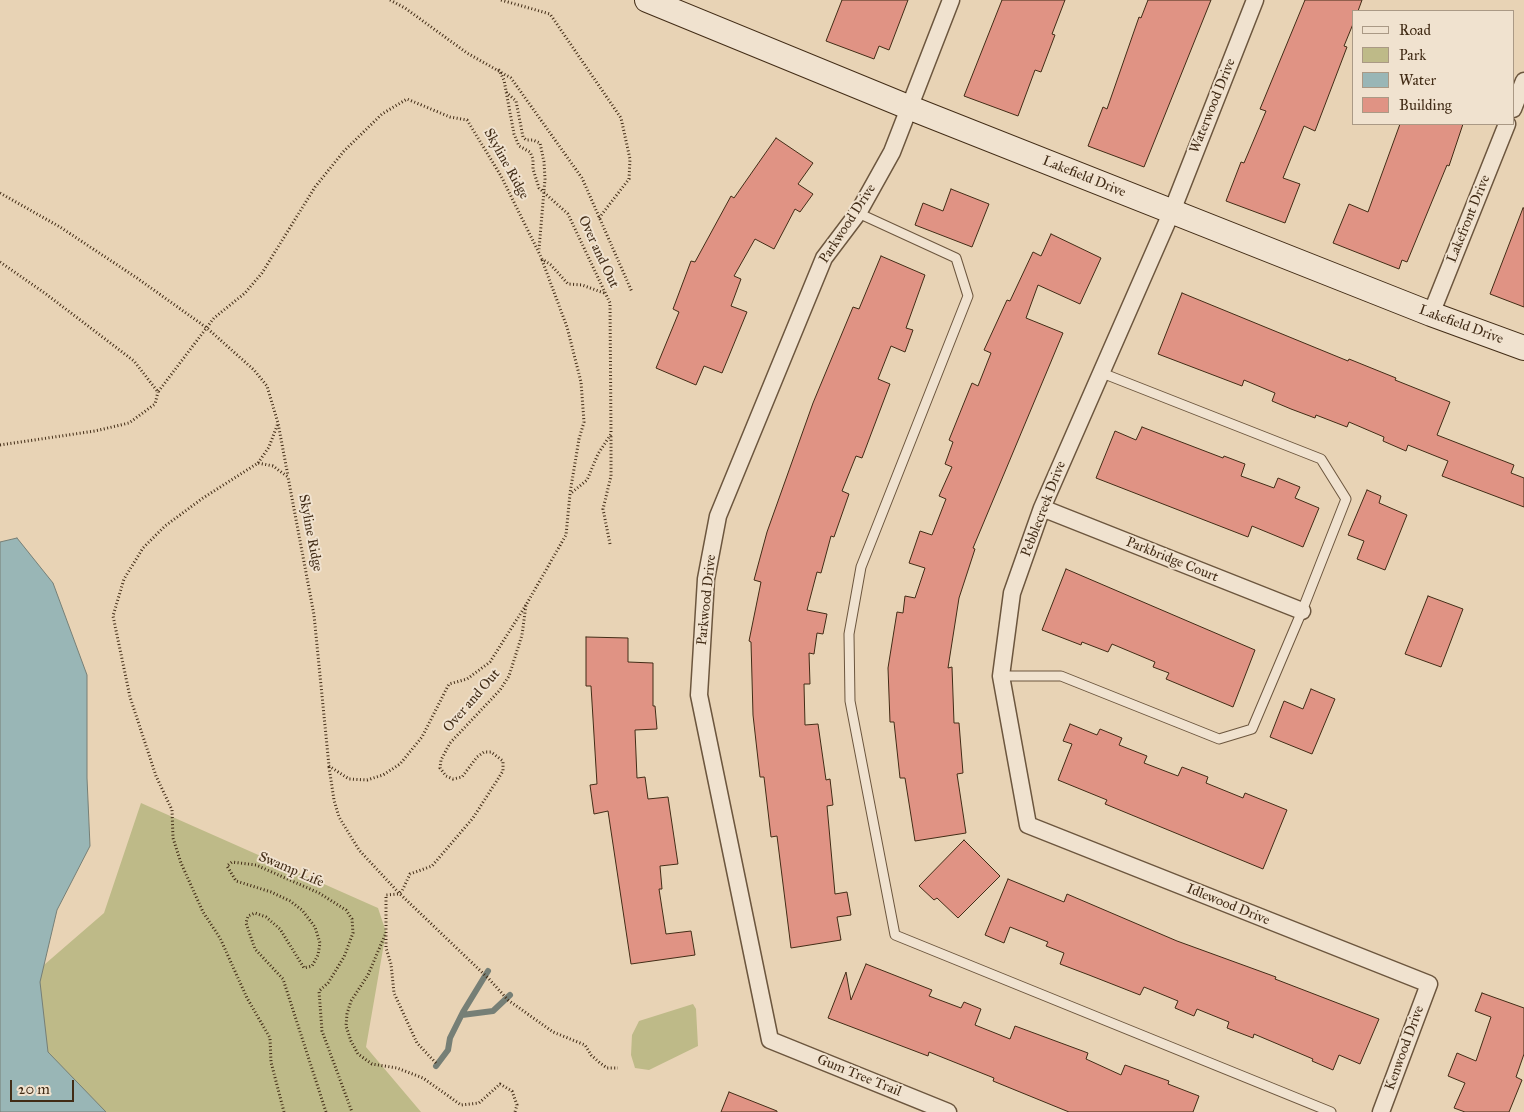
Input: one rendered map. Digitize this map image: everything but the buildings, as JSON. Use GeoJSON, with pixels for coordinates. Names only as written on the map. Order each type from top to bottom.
{"type":"FeatureCollection","features":[{"type":"Feature","properties":{"kind":"street","name":"Parkwood Drive"},"geometry":{"type":"LineString","coordinates":[[770,1040],[699,695],[706,579],[718,516],[824,258],[858,213],[892,152],[951,0]]}},
{"type":"Feature","properties":{"kind":"street","name":"Waterwood Drive"},"geometry":{"type":"LineString","coordinates":[[1172,211],[1255,0]]}},
{"type":"Feature","properties":{"kind":"street","name":"Lakefield Drive"},"geometry":{"type":"LineString","coordinates":[[650,1],[908,107],[1431,314],[1524,348]]}},
{"type":"Feature","properties":{"kind":"street"},"geometry":{"type":"LineString","coordinates":[[1514,106],[1524,81]]}},
{"type":"Feature","properties":{"kind":"street","name":"Lakefront Drive"},"geometry":{"type":"LineString","coordinates":[[1431,314],[1507,125]]}},
{"type":"Feature","properties":{"kind":"street","name":"Pebblecreek Drive"},"geometry":{"type":"LineString","coordinates":[[1028,825],[1001,676],[1012,593],[1042,508],[1172,211]]}},
{"type":"Feature","properties":{"kind":"street","name":"Parkbridge Court"},"geometry":{"type":"LineString","coordinates":[[1042,508],[1302,611]]}},
{"type":"Feature","properties":{"kind":"street","name":"Idlewood Drive"},"geometry":{"type":"LineString","coordinates":[[1028,825],[1428,984]]}},
{"type":"Feature","properties":{"kind":"street","name":"Kenwood Drive"},"geometry":{"type":"LineString","coordinates":[[1381,1112],[1428,984]]}},
{"type":"Feature","properties":{"kind":"street","name":"Gum Tree Trail"},"geometry":{"type":"LineString","coordinates":[[770,1040],[948,1112]]}},
{"type":"Feature","properties":{"kind":"lane"},"geometry":{"type":"LineString","coordinates":[[858,213],[956,258],[968,296],[860,567],[849,634],[850,701],[895,935],[1331,1112]]}},
{"type":"Feature","properties":{"kind":"lane"},"geometry":{"type":"LineString","coordinates":[[1001,676],[1061,676],[1219,739],[1252,729],[1302,611],[1346,499],[1321,459],[1102,373]]}},
{"type":"Feature","properties":{"kind":"path"},"geometry":{"type":"LineString","coordinates":[[390,0],[405,8],[467,53],[498,68],[518,85],[577,170],[632,292]]}},
{"type":"Feature","properties":{"kind":"path"},"geometry":{"type":"LineString","coordinates":[[501,0],[550,14],[621,118],[630,159],[629,179],[599,218]]}},
{"type":"Feature","properties":{"kind":"path","name":"Over and Out"},"geometry":{"type":"LineString","coordinates":[[498,68],[504,80],[514,134],[519,146],[530,152],[538,188],[568,214],[585,246],[610,303],[611,476],[604,509],[610,544]]}},
{"type":"Feature","properties":{"kind":"path"},"geometry":{"type":"LineString","coordinates":[[506,92],[516,101],[522,137],[526,140],[540,143],[544,162],[544,194],[539,249]]}},
{"type":"Feature","properties":{"kind":"path","name":"Skyline Ridge"},"geometry":{"type":"LineString","coordinates":[[0,445],[96,431],[129,423],[155,404],[158,392],[214,318],[245,293],[262,274],[315,187],[344,151],[369,125],[406,99],[450,118],[467,120],[501,176],[539,249],[567,327],[581,382],[584,422],[579,439],[570,494]]}},
{"type":"Feature","properties":{"kind":"path","name":"Skyline Ridge"},"geometry":{"type":"LineString","coordinates":[[0,193],[60,227],[137,278],[207,328],[254,370],[267,386],[278,423],[314,615],[329,766],[334,800],[339,817],[359,850],[399,893],[489,979],[506,998],[553,1032],[585,1044],[591,1055],[600,1064],[607,1068],[618,1068]]}},
{"type":"Feature","properties":{"kind":"path"},"geometry":{"type":"LineString","coordinates":[[542,259],[551,265],[568,284],[582,285],[605,293]]}},
{"type":"Feature","properties":{"kind":"path"},"geometry":{"type":"LineString","coordinates":[[0,262],[46,294],[134,361],[158,392]]}},
{"type":"Feature","properties":{"kind":"path"},"geometry":{"type":"LineString","coordinates":[[278,423],[269,447],[258,463],[165,526],[143,548],[124,579],[113,616],[130,697],[156,776],[172,810],[173,838],[191,888],[220,938],[247,998],[270,1038],[271,1062],[284,1112]]}},
{"type":"Feature","properties":{"kind":"path"},"geometry":{"type":"LineString","coordinates":[[570,494],[587,480],[603,445],[611,434]]}},
{"type":"Feature","properties":{"kind":"path"},"geometry":{"type":"LineString","coordinates":[[603,445],[611,449]]}},
{"type":"Feature","properties":{"kind":"path"},"geometry":{"type":"LineString","coordinates":[[258,463],[273,466],[288,477]]}},
{"type":"Feature","properties":{"kind":"path","name":"Over and Out"},"geometry":{"type":"LineString","coordinates":[[386,932],[386,895],[399,893],[410,874],[432,866],[473,818],[503,771],[503,761],[491,752],[484,752],[476,757],[462,777],[453,779],[446,776],[440,768],[441,760],[450,744],[500,690],[509,676],[522,635],[526,605],[566,535],[570,494]]}},
{"type":"Feature","properties":{"kind":"path"},"geometry":{"type":"LineString","coordinates":[[329,766],[349,778],[367,780],[383,775],[400,764],[422,737],[449,684],[467,679],[490,662],[526,605]]}},
{"type":"Feature","properties":{"kind":"path","name":"Swamp Life"},"geometry":{"type":"LineString","coordinates":[[326,1112],[283,979],[255,949],[246,923],[248,916],[255,914],[266,917],[280,930],[304,968],[312,966],[318,955],[320,943],[315,927],[302,910],[290,901],[272,892],[236,881],[227,866],[232,862],[256,865],[319,893],[346,910],[352,919],[353,933],[344,957],[328,982],[319,991],[322,1031],[352,1112]]}},
{"type":"Feature","properties":{"kind":"path"},"geometry":{"type":"LineString","coordinates":[[386,932],[386,948],[391,964],[394,993],[399,1008],[406,1017],[417,1043],[436,1063]]}},
{"type":"Feature","properties":{"kind":"path"},"geometry":{"type":"LineString","coordinates":[[386,932],[368,975],[351,1001],[347,1014],[346,1026],[350,1041],[358,1054],[372,1064],[397,1068],[423,1078],[461,1105],[479,1103],[500,1084],[512,1092],[517,1105],[515,1112]]}},
{"type":"Feature","properties":{"kind":"green space"},"geometry":{"type":"Polygon","coordinates":[[[141,803],[378,908],[386,932],[366,1047],[421,1112],[0,1112],[0,1003],[104,913],[141,803]]]}},
{"type":"Feature","properties":{"kind":"green space"},"geometry":{"type":"Polygon","coordinates":[[[693,1004],[696,1009],[698,1046],[649,1070],[635,1068],[631,1055],[632,1035],[639,1021],[693,1004]]]}},
{"type":"Feature","properties":{"kind":"water"},"geometry":{"type":"Polygon","coordinates":[[[17,538],[53,583],[87,675],[87,778],[90,846],[57,910],[40,982],[48,1052],[106,1112],[0,1112],[0,542],[17,538]]]}},
{"type":"Feature","properties":{"kind":"waterway"},"geometry":{"type":"LineString","coordinates":[[436,1066],[448,1050],[450,1038],[463,1012],[488,971]]}},
{"type":"Feature","properties":{"kind":"waterway"},"geometry":{"type":"LineString","coordinates":[[462,1015],[493,1011],[510,995]]}}]}
